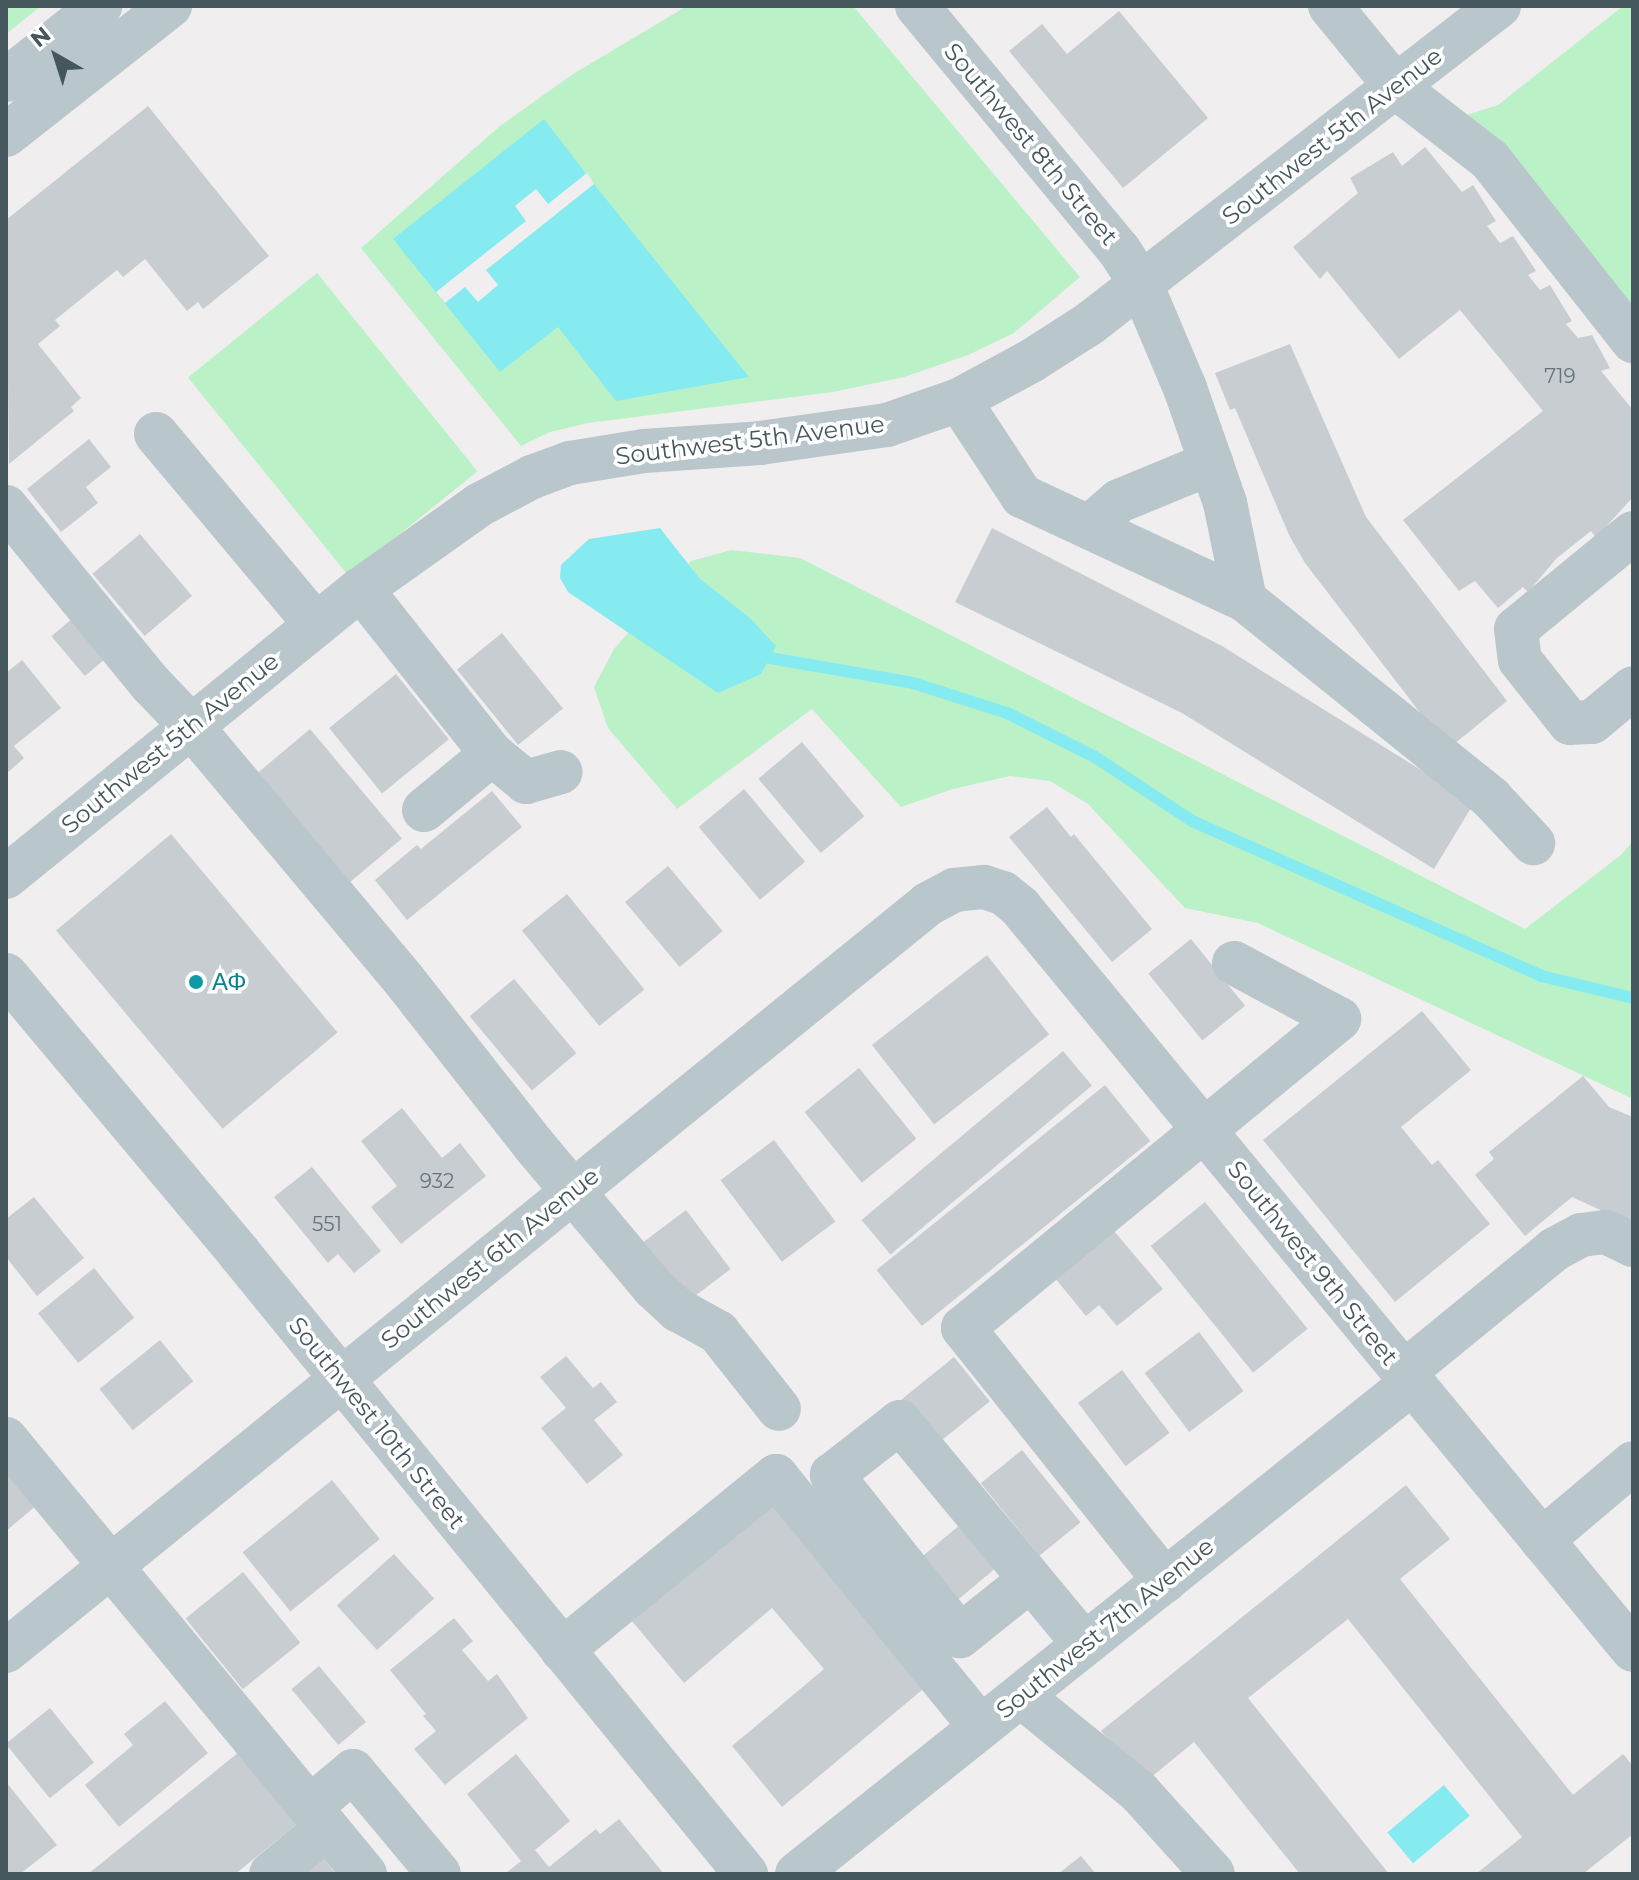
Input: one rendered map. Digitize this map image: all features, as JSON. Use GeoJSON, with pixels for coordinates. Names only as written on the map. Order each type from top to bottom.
{"type":"FeatureCollection","features":[{"type":"Feature","properties":{"kind":"street"},"geometry":{"type":"LineString","coordinates":[[6,80],[100,6]]}},
{"type":"Feature","properties":{"kind":"street"},"geometry":{"type":"LineString","coordinates":[[6,135],[170,6]]}},
{"type":"Feature","properties":{"kind":"street","name":"Southwest 8th Street"},"geometry":{"type":"LineString","coordinates":[[917,6],[1119,250],[1141,284],[1185,388],[1211,463],[1239,560],[1245,600]]}},
{"type":"Feature","properties":{"kind":"street"},"geometry":{"type":"LineString","coordinates":[[1330,6],[1397,88],[1490,160],[1633,341]]}},
{"type":"Feature","properties":{"kind":"street","name":"Southwest 5th Avenue"},"geometry":{"type":"LineString","coordinates":[[6,877],[361,589],[479,505],[532,477],[570,463],[644,451],[760,443],[887,425],[959,400],[1031,361],[1141,284],[1499,6]]}},
{"type":"Feature","properties":{"kind":"street"},"geometry":{"type":"LineString","coordinates":[[959,400],[1022,496],[1245,600],[1480,789],[1533,843]]}},
{"type":"Feature","properties":{"kind":"street"},"geometry":{"type":"LineString","coordinates":[[156,434],[316,625]]}},
{"type":"Feature","properties":{"kind":"street"},"geometry":{"type":"LineString","coordinates":[[1089,527],[1119,501],[1211,463]]}},
{"type":"Feature","properties":{"kind":"street"},"geometry":{"type":"LineString","coordinates":[[6,507],[151,684],[191,726],[404,980],[533,1144],[654,1288],[678,1310],[718,1332],[779,1409]]}},
{"type":"Feature","properties":{"kind":"street"},"geometry":{"type":"LineString","coordinates":[[1633,533],[1516,629],[1520,660],[1570,723],[1592,722],[1633,688]]}},
{"type":"Feature","properties":{"kind":"street"},"geometry":{"type":"LineString","coordinates":[[361,589],[492,754],[526,782],[561,772]]}},
{"type":"Feature","properties":{"kind":"street"},"geometry":{"type":"LineString","coordinates":[[424,810],[492,754]]}},
{"type":"Feature","properties":{"kind":"street","name":"Southwest 6th Avenue"},"geometry":{"type":"LineString","coordinates":[[6,1651],[928,904],[954,890],[984,887]]}},
{"type":"Feature","properties":{"kind":"street","name":"Southwest 9th Street"},"geometry":{"type":"LineString","coordinates":[[984,887],[1003,893],[1020,907],[1633,1650]]}},
{"type":"Feature","properties":{"kind":"street"},"geometry":{"type":"LineString","coordinates":[[1165,1581],[963,1328],[1339,1019],[1234,963]]}},
{"type":"Feature","properties":{"kind":"street","name":"Southwest 10th Street"},"geometry":{"type":"LineString","coordinates":[[6,975],[746,1874]]}},
{"type":"Feature","properties":{"kind":"street","name":"Southwest 7th Avenue"},"geometry":{"type":"LineString","coordinates":[[797,1874],[1165,1581],[1408,1378],[1536,1261],[1581,1235],[1606,1232],[1633,1245]]}},
{"type":"Feature","properties":{"kind":"street"},"geometry":{"type":"LineString","coordinates":[[1030,1580],[960,1636],[832,1475],[900,1422],[1084,1644]]}},
{"type":"Feature","properties":{"kind":"street"},"geometry":{"type":"LineString","coordinates":[[6,1439],[365,1874]]}},
{"type":"Feature","properties":{"kind":"street"},"geometry":{"type":"LineString","coordinates":[[1542,1540],[1633,1463]]}},
{"type":"Feature","properties":{"kind":"street"},"geometry":{"type":"LineString","coordinates":[[562,1650],[776,1476],[981,1727]]}},
{"type":"Feature","properties":{"kind":"street"},"geometry":{"type":"LineString","coordinates":[[1021,1696],[1139,1792],[1213,1874]]}},
{"type":"Feature","properties":{"kind":"street"},"geometry":{"type":"LineString","coordinates":[[271,1874],[319,1818],[353,1771],[439,1874]]}},
{"type":"Feature","properties":{"kind":"green space"},"geometry":{"type":"Polygon","coordinates":[[[6,6],[41,6],[6,34],[6,6]]]}},
{"type":"Feature","properties":{"kind":"green space"},"geometry":{"type":"Polygon","coordinates":[[[687,6],[853,6],[1080,277],[1014,333],[968,355],[904,377],[833,392],[588,423],[550,432],[521,446],[361,248],[500,126],[573,74],[687,6]]]}},
{"type":"Feature","properties":{"kind":"green space"},"geometry":{"type":"Polygon","coordinates":[[[1623,6],[1633,6],[1633,314],[1457,118],[1498,105],[1623,6]]]}},
{"type":"Feature","properties":{"kind":"green space"},"geometry":{"type":"Polygon","coordinates":[[[317,273],[477,471],[348,576],[188,377],[317,273]]]}},
{"type":"Feature","properties":{"kind":"green space"},"geometry":{"type":"Polygon","coordinates":[[[731,550],[800,558],[1525,929],[1622,854],[1633,841],[1633,1099],[1258,923],[1185,908],[1088,804],[1050,781],[1010,776],[953,789],[901,807],[812,709],[677,809],[608,728],[594,687],[614,649],[691,561],[731,550]]]}},
{"type":"Feature","properties":{"kind":"water"},"geometry":{"type":"Polygon","coordinates":[[[544,119],[749,377],[616,401],[558,327],[500,372],[393,239],[544,119]]]}},
{"type":"Feature","properties":{"kind":"water"},"geometry":{"type":"Polygon","coordinates":[[[660,528],[700,579],[750,618],[776,646],[761,674],[718,693],[568,592],[560,578],[561,565],[589,539],[660,528]]]}},
{"type":"Feature","properties":{"kind":"water"},"geometry":{"type":"Polygon","coordinates":[[[1444,1785],[1470,1816],[1413,1863],[1387,1833],[1444,1785]]]}},
{"type":"Feature","properties":{"kind":"pier"},"geometry":{"type":"Polygon","coordinates":[[[587,173],[594,184],[486,270],[498,285],[478,302],[465,287],[445,303],[436,292],[526,221],[515,206],[536,189],[548,204],[587,173]]]}},
{"type":"Feature","properties":{"kind":"building"},"geometry":{"type":"Polygon","coordinates":[[[1119,11],[1208,118],[1123,188],[1009,51],[1042,24],[1067,54],[1119,11]]]}},
{"type":"Feature","properties":{"kind":"building"},"geometry":{"type":"Polygon","coordinates":[[[148,106],[269,256],[203,309],[198,302],[187,311],[145,259],[123,277],[117,270],[55,320],[60,326],[38,344],[81,398],[71,407],[74,411],[9,464],[6,220],[148,106]]]}},
{"type":"Feature","properties":{"kind":"building"},"geometry":{"type":"Polygon","coordinates":[[[1425,147],[1462,192],[1473,185],[1496,221],[1487,226],[1500,243],[1513,236],[1536,271],[1528,275],[1540,290],[1550,285],[1572,321],[1566,324],[1578,338],[1592,335],[1610,368],[1601,371],[1633,410],[1633,497],[1596,538],[1591,531],[1557,558],[1528,592],[1523,587],[1498,608],[1475,581],[1459,591],[1403,520],[1543,411],[1460,310],[1399,359],[1327,271],[1320,279],[1293,247],[1358,193],[1350,178],[1393,152],[1402,166],[1425,147]]]}},
{"type":"Feature","properties":{"kind":"building"},"geometry":{"type":"Polygon","coordinates":[[[1290,344],[1366,517],[1507,701],[1448,749],[1305,563],[1289,535],[1235,408],[1230,410],[1215,373],[1290,344]]]}},
{"type":"Feature","properties":{"kind":"building"},"geometry":{"type":"Polygon","coordinates":[[[89,439],[111,467],[86,487],[98,503],[61,532],[27,489],[89,439]]]}},
{"type":"Feature","properties":{"kind":"building"},"geometry":{"type":"Polygon","coordinates":[[[992,528],[1222,646],[1474,803],[1434,869],[1182,713],[955,602],[992,528]]]}},
{"type":"Feature","properties":{"kind":"building"},"geometry":{"type":"Polygon","coordinates":[[[140,534],[192,596],[145,636],[93,574],[140,534]]]}},
{"type":"Feature","properties":{"kind":"building"},"geometry":{"type":"Polygon","coordinates":[[[79,613],[112,653],[85,676],[51,636],[79,613]]]}},
{"type":"Feature","properties":{"kind":"building"},"geometry":{"type":"Polygon","coordinates":[[[502,633],[563,708],[518,745],[457,670],[502,633]]]}},
{"type":"Feature","properties":{"kind":"building"},"geometry":{"type":"Polygon","coordinates":[[[22,660],[61,708],[14,746],[24,758],[6,774],[6,673],[22,660]]]}},
{"type":"Feature","properties":{"kind":"building"},"geometry":{"type":"Polygon","coordinates":[[[396,674],[449,739],[382,793],[329,728],[396,674]]]}},
{"type":"Feature","properties":{"kind":"building"},"geometry":{"type":"Polygon","coordinates":[[[310,729],[402,839],[349,883],[257,773],[310,729]]]}},
{"type":"Feature","properties":{"kind":"building"},"geometry":{"type":"Polygon","coordinates":[[[802,742],[864,816],[821,853],[758,779],[802,742]]]}},
{"type":"Feature","properties":{"kind":"building"},"geometry":{"type":"Polygon","coordinates":[[[744,789],[805,862],[760,900],[699,827],[744,789]]]}},
{"type":"Feature","properties":{"kind":"building"},"geometry":{"type":"Polygon","coordinates":[[[492,791],[522,827],[407,920],[375,880],[417,845],[421,849],[492,791]]]}},
{"type":"Feature","properties":{"kind":"building"},"geometry":{"type":"Polygon","coordinates":[[[1047,807],[1071,837],[1074,834],[1152,929],[1112,962],[1009,837],[1047,807]]]}},
{"type":"Feature","properties":{"kind":"building","name":"ΑΦ"},"geometry":{"type":"Polygon","coordinates":[[[171,834],[337,1032],[223,1129],[56,930],[171,834]]]}},
{"type":"Feature","properties":{"kind":"building"},"geometry":{"type":"Polygon","coordinates":[[[668,866],[723,931],[680,967],[625,902],[668,866]]]}},
{"type":"Feature","properties":{"kind":"building"},"geometry":{"type":"Polygon","coordinates":[[[567,894],[644,990],[599,1026],[522,931],[567,894]]]}},
{"type":"Feature","properties":{"kind":"building"},"geometry":{"type":"Polygon","coordinates":[[[1191,939],[1245,1006],[1202,1040],[1148,974],[1191,939]]]}},
{"type":"Feature","properties":{"kind":"building"},"geometry":{"type":"Polygon","coordinates":[[[987,955],[1049,1035],[934,1124],[872,1045],[987,955]]]}},
{"type":"Feature","properties":{"kind":"building"},"geometry":{"type":"Polygon","coordinates":[[[514,979],[576,1053],[532,1091],[470,1016],[514,979]]]}},
{"type":"Feature","properties":{"kind":"building"},"geometry":{"type":"Polygon","coordinates":[[[1422,1011],[1471,1070],[1401,1127],[1432,1165],[1438,1160],[1490,1224],[1395,1302],[1263,1140],[1422,1011]]]}},
{"type":"Feature","properties":{"kind":"building"},"geometry":{"type":"Polygon","coordinates":[[[1063,1051],[1092,1085],[890,1255],[862,1220],[1063,1051]]]}},
{"type":"Feature","properties":{"kind":"building"},"geometry":{"type":"Polygon","coordinates":[[[859,1068],[916,1139],[862,1183],[805,1112],[859,1068]]]}},
{"type":"Feature","properties":{"kind":"building"},"geometry":{"type":"Polygon","coordinates":[[[1583,1076],[1609,1107],[1633,1117],[1633,1225],[1572,1197],[1525,1236],[1475,1175],[1494,1159],[1489,1152],[1583,1076]]]}},
{"type":"Feature","properties":{"kind":"building"},"geometry":{"type":"Polygon","coordinates":[[[1105,1085],[1150,1141],[922,1326],[877,1270],[1105,1085]]]}},
{"type":"Feature","properties":{"kind":"building"},"geometry":{"type":"Polygon","coordinates":[[[402,1108],[442,1158],[460,1143],[486,1176],[401,1244],[371,1207],[397,1186],[361,1141],[402,1108]]]}},
{"type":"Feature","properties":{"kind":"building"},"geometry":{"type":"Polygon","coordinates":[[[774,1140],[835,1221],[782,1262],[720,1180],[774,1140]]]}},
{"type":"Feature","properties":{"kind":"building"},"geometry":{"type":"Polygon","coordinates":[[[312,1167],[381,1251],[354,1273],[338,1254],[328,1263],[274,1197],[312,1167]]]}},
{"type":"Feature","properties":{"kind":"building"},"geometry":{"type":"Polygon","coordinates":[[[34,1197],[84,1258],[37,1296],[6,1257],[6,1219],[34,1197]]]}},
{"type":"Feature","properties":{"kind":"building"},"geometry":{"type":"Polygon","coordinates":[[[1205,1202],[1308,1329],[1253,1373],[1151,1246],[1205,1202]]]}},
{"type":"Feature","properties":{"kind":"building"},"geometry":{"type":"Polygon","coordinates":[[[686,1210],[731,1269],[685,1303],[640,1244],[686,1210]]]}},
{"type":"Feature","properties":{"kind":"building"},"geometry":{"type":"Polygon","coordinates":[[[1104,1219],[1163,1289],[1117,1326],[1099,1305],[1086,1316],[1046,1267],[1104,1219]]]}},
{"type":"Feature","properties":{"kind":"building"},"geometry":{"type":"Polygon","coordinates":[[[94,1268],[134,1318],[78,1363],[38,1313],[94,1268]]]}},
{"type":"Feature","properties":{"kind":"building"},"geometry":{"type":"Polygon","coordinates":[[[1199,1332],[1244,1391],[1189,1432],[1145,1373],[1199,1332]]]}},
{"type":"Feature","properties":{"kind":"building"},"geometry":{"type":"Polygon","coordinates":[[[160,1340],[193,1381],[133,1430],[99,1389],[160,1340]]]}},
{"type":"Feature","properties":{"kind":"building"},"geometry":{"type":"Polygon","coordinates":[[[566,1356],[593,1388],[601,1382],[617,1402],[594,1420],[623,1455],[587,1484],[541,1428],[566,1408],[540,1377],[566,1356]]]}},
{"type":"Feature","properties":{"kind":"building"},"geometry":{"type":"Polygon","coordinates":[[[954,1357],[990,1401],[932,1448],[896,1404],[954,1357]]]}},
{"type":"Feature","properties":{"kind":"building"},"geometry":{"type":"Polygon","coordinates":[[[1122,1370],[1170,1433],[1126,1466],[1078,1403],[1122,1370]]]}},
{"type":"Feature","properties":{"kind":"building"},"geometry":{"type":"Polygon","coordinates":[[[1022,1450],[1081,1522],[1039,1556],[981,1483],[1022,1450]]]}},
{"type":"Feature","properties":{"kind":"building"},"geometry":{"type":"Polygon","coordinates":[[[6,1466],[38,1504],[6,1531],[6,1466]]]}},
{"type":"Feature","properties":{"kind":"building"},"geometry":{"type":"Polygon","coordinates":[[[332,1480],[380,1539],[290,1611],[243,1552],[332,1480]]]}},
{"type":"Feature","properties":{"kind":"building"},"geometry":{"type":"Polygon","coordinates":[[[1406,1485],[1450,1539],[1400,1579],[1573,1795],[1623,1754],[1633,1766],[1633,1834],[1583,1874],[1476,1874],[1522,1837],[1348,1619],[1248,1698],[1389,1874],[1300,1874],[1194,1742],[1144,1783],[1101,1731],[1406,1485]]]}},
{"type":"Feature","properties":{"kind":"building"},"geometry":{"type":"Polygon","coordinates":[[[774,1501],[928,1685],[782,1807],[732,1746],[824,1669],[772,1608],[684,1683],[631,1620],[774,1501]]]}},
{"type":"Feature","properties":{"kind":"building"},"geometry":{"type":"Polygon","coordinates":[[[961,1524],[997,1567],[944,1611],[908,1568],[961,1524]]]}},
{"type":"Feature","properties":{"kind":"building"},"geometry":{"type":"Polygon","coordinates":[[[394,1554],[434,1599],[377,1650],[337,1606],[394,1554]]]}},
{"type":"Feature","properties":{"kind":"building"},"geometry":{"type":"Polygon","coordinates":[[[243,1572],[300,1643],[243,1689],[185,1619],[243,1572]]]}},
{"type":"Feature","properties":{"kind":"building"},"geometry":{"type":"Polygon","coordinates":[[[454,1618],[473,1641],[462,1650],[488,1681],[497,1674],[528,1718],[445,1785],[414,1749],[436,1731],[390,1670],[454,1618]]]}},
{"type":"Feature","properties":{"kind":"building"},"geometry":{"type":"Polygon","coordinates":[[[319,1666],[366,1722],[338,1745],[291,1689],[319,1666]]]}},
{"type":"Feature","properties":{"kind":"building"},"geometry":{"type":"Polygon","coordinates":[[[165,1701],[208,1753],[119,1827],[85,1785],[133,1745],[124,1734],[165,1701]]]}},
{"type":"Feature","properties":{"kind":"building"},"geometry":{"type":"Polygon","coordinates":[[[50,1708],[94,1762],[50,1798],[6,1744],[50,1708]]]}},
{"type":"Feature","properties":{"kind":"building"},"geometry":{"type":"Polygon","coordinates":[[[239,1752],[296,1825],[235,1874],[88,1874],[239,1752]]]}},
{"type":"Feature","properties":{"kind":"building"},"geometry":{"type":"Polygon","coordinates":[[[516,1754],[570,1821],[535,1850],[549,1867],[596,1829],[600,1834],[619,1819],[664,1874],[505,1874],[521,1861],[467,1794],[516,1754]]]}},
{"type":"Feature","properties":{"kind":"building"},"geometry":{"type":"Polygon","coordinates":[[[6,1782],[57,1845],[20,1874],[6,1874],[6,1782]]]}},
{"type":"Feature","properties":{"kind":"building"},"geometry":{"type":"Polygon","coordinates":[[[321,1855],[336,1874],[297,1874],[321,1855]]]}},
{"type":"Feature","properties":{"kind":"building"},"geometry":{"type":"Polygon","coordinates":[[[1081,1856],[1096,1874],[1058,1874],[1081,1856]]]}},
{"type":"Feature","properties":{"kind":"waterway"},"geometry":{"type":"LineString","coordinates":[[770,658],[913,683],[1007,713],[1095,757],[1192,821],[1541,976],[1633,998]]}},
{"type":"Feature","properties":{"kind":"place","name":"ΑΦ"},"geometry":{"type":"Point","coordinates":[196,982]}}]}
